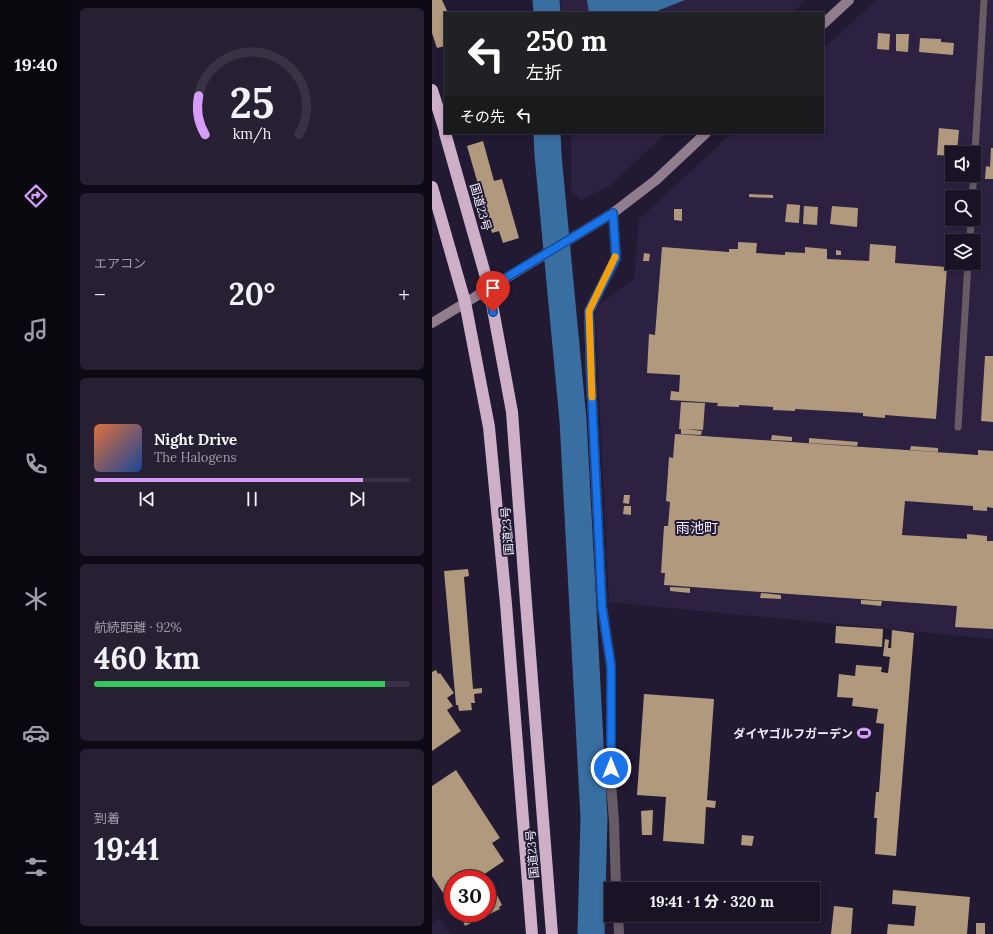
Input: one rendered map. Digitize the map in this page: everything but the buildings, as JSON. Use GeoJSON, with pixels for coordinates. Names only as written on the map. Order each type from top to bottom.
{"type":"FeatureCollection","features":[{"type":"Feature","properties":{"kind":"highway","name":"国道23号"},"geometry":{"type":"LineString","coordinates":[[432,90],[444,129]]}},
{"type":"Feature","properties":{"kind":"highway","name":"国道23号"},"geometry":{"type":"LineString","coordinates":[[446,134],[489,288],[512,412],[552,934]]}},
{"type":"Feature","properties":{"kind":"highway","name":"国道23号"},"geometry":{"type":"LineString","coordinates":[[432,187],[465,302],[489,426],[506,604],[532,934]]}},
{"type":"Feature","properties":{"kind":"street"},"geometry":{"type":"LineString","coordinates":[[824,23],[849,0]]}},
{"type":"Feature","properties":{"kind":"street"},"geometry":{"type":"LineString","coordinates":[[432,322],[613,213],[656,180],[705,134]]}},
{"type":"Feature","properties":{"kind":"street"},"geometry":{"type":"LineString","coordinates":[[613,213],[616,258],[589,311],[602,607],[611,666],[611,783],[616,882]]}},
{"type":"Feature","properties":{"kind":"street"},"geometry":{"type":"LineString","coordinates":[[618,922],[618,934]]}},
{"type":"Feature","properties":{"kind":"lane"},"geometry":{"type":"LineString","coordinates":[[975,146],[984,0]]}},
{"type":"Feature","properties":{"kind":"lane"},"geometry":{"type":"LineString","coordinates":[[958,427],[968,270]]}},
{"type":"Feature","properties":{"kind":"shaded area"},"geometry":{"type":"Polygon","coordinates":[[[561,0],[806,0],[793,12],[562,12],[561,0]]]}},
{"type":"Feature","properties":{"kind":"shaded area"},"geometry":{"type":"Polygon","coordinates":[[[876,0],[993,0],[993,639],[609,602],[595,307],[634,279],[639,219],[731,134],[824,134],[824,48],[876,0]]]}},
{"type":"Feature","properties":{"kind":"shaded area"},"geometry":{"type":"Polygon","coordinates":[[[571,134],[665,134],[610,186],[581,200],[571,191],[571,134]]]}},
{"type":"Feature","properties":{"kind":"shaded area"},"geometry":{"type":"Polygon","coordinates":[[[439,918],[450,934],[432,934],[432,923],[439,918]]]}},
{"type":"Feature","properties":{"kind":"water"},"geometry":{"type":"Polygon","coordinates":[[[587,0],[685,0],[655,12],[589,12],[587,0]]]}},
{"type":"Feature","properties":{"kind":"waterway"},"geometry":{"type":"LineString","coordinates":[[546,0],[547,12]]}},
{"type":"Feature","properties":{"kind":"waterway"},"geometry":{"type":"LineString","coordinates":[[547,134],[573,420],[594,818],[591,934]]}},
{"type":"Feature","properties":{"kind":"slow traffic"},"geometry":{"type":"LineString","coordinates":[[592,397],[589,311],[616,258],[615,257]]}},
{"type":"Feature","properties":{"kind":"place","name":"ダイヤゴルフガーデン"},"geometry":{"type":"Point","coordinates":[864,733]}},
{"type":"Feature","properties":{"kind":"district","name":"雨池町"},"geometry":{"type":"Point","coordinates":[697,528]}},
{"type":"Feature","properties":{"kind":"route"},"geometry":{"type":"LineString","coordinates":[[493,312],[489,288],[613,213],[616,258],[589,311],[602,607],[611,666],[611,768]]}}]}
